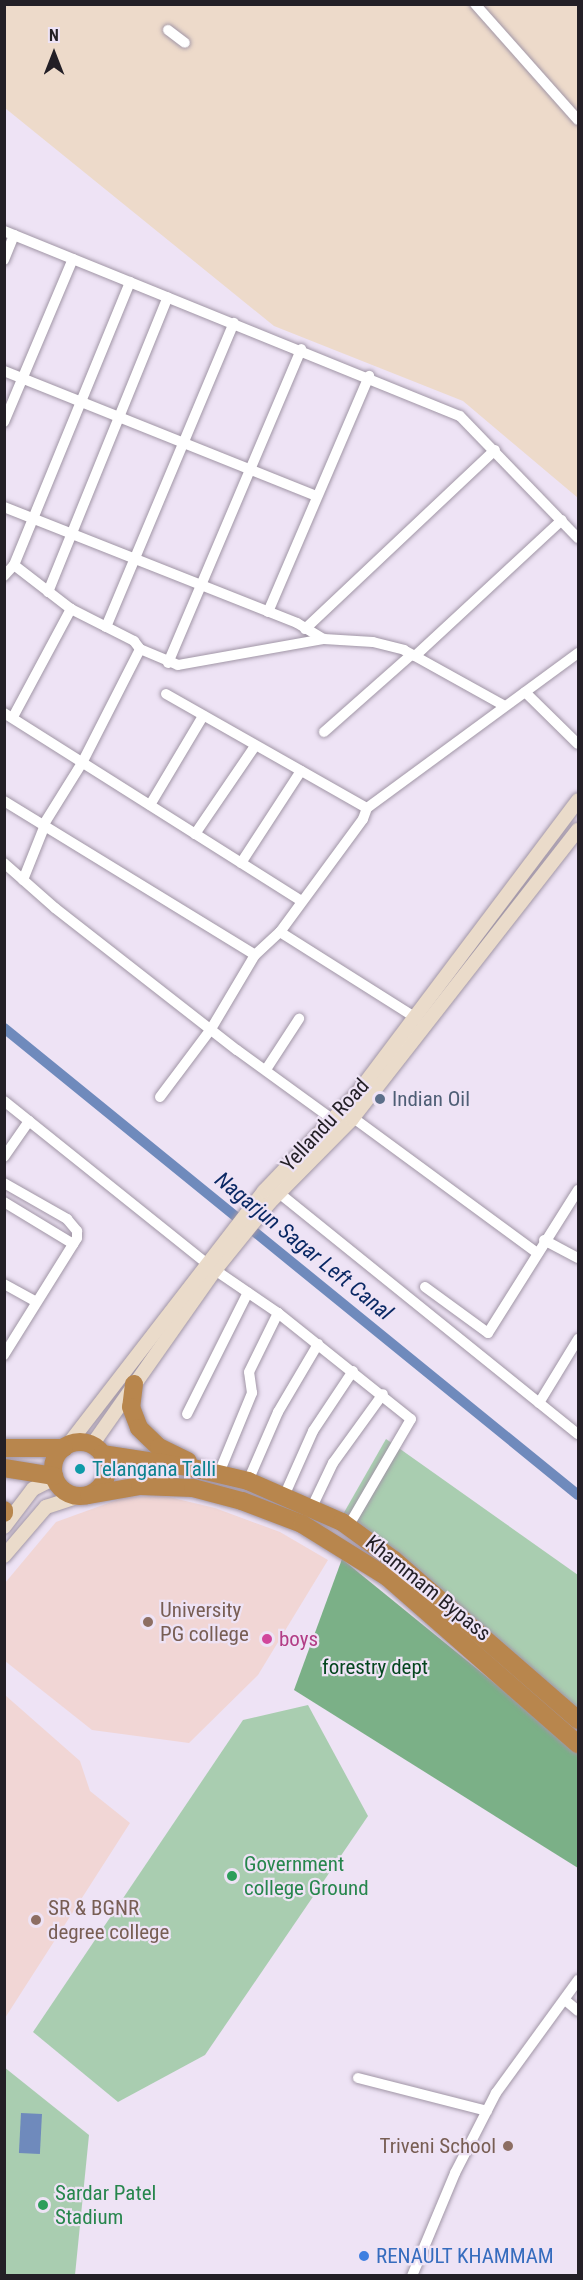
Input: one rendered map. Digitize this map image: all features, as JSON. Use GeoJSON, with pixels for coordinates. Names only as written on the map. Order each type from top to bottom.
{"type":"FeatureCollection","features":[{"type":"Feature","properties":{"kind":"highway"},"geometry":{"type":"LineString","coordinates":[[134,1384],[134,1418],[148,1439],[173,1455],[219,1473]]}},
{"type":"Feature","properties":{"kind":"highway"},"geometry":{"type":"LineString","coordinates":[[4,1448],[65,1447],[79,1442],[97,1449],[106,1477],[85,1495],[65,1491],[54,1477],[55,1460],[65,1447]]}},
{"type":"Feature","properties":{"kind":"highway","name":"Khammam Bypass"},"geometry":{"type":"LineString","coordinates":[[97,1449],[219,1473],[248,1481],[285,1494],[348,1527],[394,1560],[579,1720]]}},
{"type":"Feature","properties":{"kind":"highway"},"geometry":{"type":"LineString","coordinates":[[4,1468],[54,1477]]}},
{"type":"Feature","properties":{"kind":"highway","name":"Khammam Bypass"},"geometry":{"type":"LineString","coordinates":[[85,1495],[140,1486],[193,1488],[251,1504],[302,1524],[387,1577],[579,1744]]}},
{"type":"Feature","properties":{"kind":"main road","name":"Yellandu Road"},"geometry":{"type":"LineString","coordinates":[[65,1447],[332,1119],[347,1114],[579,800]]}},
{"type":"Feature","properties":{"kind":"main road","name":"Yellandu Road"},"geometry":{"type":"LineString","coordinates":[[271,1196],[347,1114],[579,830]]}},
{"type":"Feature","properties":{"kind":"main road","name":"Yellandu Road"},"geometry":{"type":"LineString","coordinates":[[97,1449],[134,1384],[211,1267]]}},
{"type":"Feature","properties":{"kind":"main road"},"geometry":{"type":"LineString","coordinates":[[4,1527],[33,1489],[54,1477]]}},
{"type":"Feature","properties":{"kind":"main road"},"geometry":{"type":"LineString","coordinates":[[4,1556],[46,1507],[85,1495]]}},
{"type":"Feature","properties":{"kind":"street"},"geometry":{"type":"LineString","coordinates":[[475,4],[579,120]]}},
{"type":"Feature","properties":{"kind":"street"},"geometry":{"type":"LineString","coordinates":[[168,30],[185,43]]}},
{"type":"Feature","properties":{"kind":"street"},"geometry":{"type":"LineString","coordinates":[[4,260],[9,233],[369,376],[460,416],[579,538]]}},
{"type":"Feature","properties":{"kind":"street"},"geometry":{"type":"LineString","coordinates":[[4,422],[73,259]]}},
{"type":"Feature","properties":{"kind":"street"},"geometry":{"type":"LineString","coordinates":[[4,576],[14,565],[31,518],[130,282]]}},
{"type":"Feature","properties":{"kind":"street"},"geometry":{"type":"LineString","coordinates":[[48,592],[70,533],[168,297]]}},
{"type":"Feature","properties":{"kind":"street"},"geometry":{"type":"LineString","coordinates":[[106,627],[137,560],[234,323]]}},
{"type":"Feature","properties":{"kind":"street"},"geometry":{"type":"LineString","coordinates":[[168,663],[203,586],[301,350]]}},
{"type":"Feature","properties":{"kind":"street"},"geometry":{"type":"LineString","coordinates":[[4,371],[316,496]]}},
{"type":"Feature","properties":{"kind":"street"},"geometry":{"type":"LineString","coordinates":[[268,612],[369,376]]}},
{"type":"Feature","properties":{"kind":"street"},"geometry":{"type":"LineString","coordinates":[[305,629],[495,450]]}},
{"type":"Feature","properties":{"kind":"street"},"geometry":{"type":"LineString","coordinates":[[4,507],[268,612],[324,639]]}},
{"type":"Feature","properties":{"kind":"street"},"geometry":{"type":"LineString","coordinates":[[324,732],[413,656],[562,520]]}},
{"type":"Feature","properties":{"kind":"street"},"geometry":{"type":"LineString","coordinates":[[14,565],[71,609],[134,641],[140,649],[168,663],[178,665],[324,639],[373,642],[413,656],[505,706]]}},
{"type":"Feature","properties":{"kind":"street"},"geometry":{"type":"LineString","coordinates":[[71,609],[9,715],[300,900]]}},
{"type":"Feature","properties":{"kind":"street"},"geometry":{"type":"LineString","coordinates":[[23,880],[44,824],[82,763],[140,649]]}},
{"type":"Feature","properties":{"kind":"street"},"geometry":{"type":"LineString","coordinates":[[160,1097],[211,1029],[255,955],[280,932],[300,900],[363,819],[367,808],[579,653]]}},
{"type":"Feature","properties":{"kind":"street"},"geometry":{"type":"LineString","coordinates":[[525,692],[579,744]]}},
{"type":"Feature","properties":{"kind":"street"},"geometry":{"type":"LineString","coordinates":[[166,694],[367,808]]}},
{"type":"Feature","properties":{"kind":"street"},"geometry":{"type":"LineString","coordinates":[[150,806],[203,716]]}},
{"type":"Feature","properties":{"kind":"street"},"geometry":{"type":"LineString","coordinates":[[195,834],[255,746]]}},
{"type":"Feature","properties":{"kind":"street"},"geometry":{"type":"LineString","coordinates":[[241,863],[301,771]]}},
{"type":"Feature","properties":{"kind":"street"},"geometry":{"type":"LineString","coordinates":[[4,801],[255,955]]}},
{"type":"Feature","properties":{"kind":"street"},"geometry":{"type":"LineString","coordinates":[[4,863],[211,1029],[267,1068],[332,1119]]}},
{"type":"Feature","properties":{"kind":"street"},"geometry":{"type":"LineString","coordinates":[[280,932],[416,1018]]}},
{"type":"Feature","properties":{"kind":"street"},"geometry":{"type":"LineString","coordinates":[[267,1068],[299,1019]]}},
{"type":"Feature","properties":{"kind":"street"},"geometry":{"type":"LineString","coordinates":[[4,1101],[211,1267],[278,1313],[411,1419],[348,1527]]}},
{"type":"Feature","properties":{"kind":"street"},"geometry":{"type":"LineString","coordinates":[[347,1114],[536,1252]]}},
{"type":"Feature","properties":{"kind":"street"},"geometry":{"type":"LineString","coordinates":[[4,1157],[29,1120]]}},
{"type":"Feature","properties":{"kind":"street"},"geometry":{"type":"LineString","coordinates":[[4,1183],[74,1225],[76,1238],[4,1355]]}},
{"type":"Feature","properties":{"kind":"street"},"geometry":{"type":"LineString","coordinates":[[478,1350],[536,1252],[579,1190]]}},
{"type":"Feature","properties":{"kind":"street"},"geometry":{"type":"LineString","coordinates":[[271,1196],[429,1316],[478,1350],[539,1404],[579,1434]]}},
{"type":"Feature","properties":{"kind":"street"},"geometry":{"type":"LineString","coordinates":[[4,1202],[73,1244]]}},
{"type":"Feature","properties":{"kind":"street"},"geometry":{"type":"LineString","coordinates":[[544,1240],[579,1258]]}},
{"type":"Feature","properties":{"kind":"street"},"geometry":{"type":"LineString","coordinates":[[4,1284],[36,1302]]}},
{"type":"Feature","properties":{"kind":"street"},"geometry":{"type":"LineString","coordinates":[[425,1287],[488,1333]]}},
{"type":"Feature","properties":{"kind":"street"},"geometry":{"type":"LineString","coordinates":[[187,1414],[248,1293]]}},
{"type":"Feature","properties":{"kind":"street"},"geometry":{"type":"LineString","coordinates":[[219,1473],[252,1394],[249,1372],[278,1313]]}},
{"type":"Feature","properties":{"kind":"street"},"geometry":{"type":"LineString","coordinates":[[539,1404],[579,1339]]}},
{"type":"Feature","properties":{"kind":"street"},"geometry":{"type":"LineString","coordinates":[[248,1481],[278,1412],[318,1344]]}},
{"type":"Feature","properties":{"kind":"street"},"geometry":{"type":"LineString","coordinates":[[285,1494],[313,1431],[353,1371]]}},
{"type":"Feature","properties":{"kind":"street"},"geometry":{"type":"LineString","coordinates":[[312,1507],[333,1463],[383,1395]]}},
{"type":"Feature","properties":{"kind":"street"},"geometry":{"type":"LineString","coordinates":[[412,2276],[455,2173],[487,2111],[579,1980]]}},
{"type":"Feature","properties":{"kind":"street"},"geometry":{"type":"LineString","coordinates":[[565,2000],[579,2011]]}},
{"type":"Feature","properties":{"kind":"street"},"geometry":{"type":"LineString","coordinates":[[358,2078],[487,2111]]}},
{"type":"Feature","properties":{"kind":"shaded area"},"geometry":{"type":"Polygon","coordinates":[[[4,5],[578,5],[578,498],[463,401],[274,326],[5,108],[4,5]]]}},
{"type":"Feature","properties":{"kind":"shaded area","name":"University PG college"},"geometry":{"type":"Polygon","coordinates":[[[165,1496],[215,1508],[280,1532],[328,1560],[258,1675],[189,1743],[92,1730],[5,1661],[5,1583],[56,1522],[125,1497],[165,1496]]]}},
{"type":"Feature","properties":{"kind":"shaded area","name":"SR & BGNR degree college"},"geometry":{"type":"Polygon","coordinates":[[[5,1695],[80,1761],[90,1791],[130,1823],[5,2018],[5,1695]]]}},
{"type":"Feature","properties":{"kind":"green space"},"geometry":{"type":"Polygon","coordinates":[[[386,1439],[578,1575],[578,1710],[342,1516],[386,1439]]]}},
{"type":"Feature","properties":{"kind":"green space","name":"forestry dept"},"geometry":{"type":"Polygon","coordinates":[[[342,1559],[578,1751],[578,1868],[294,1690],[342,1559]]]}},
{"type":"Feature","properties":{"kind":"green space","name":"Government college Ground"},"geometry":{"type":"Polygon","coordinates":[[[308,1705],[368,1816],[205,2055],[118,2102],[33,2032],[243,1720],[308,1705]]]}},
{"type":"Feature","properties":{"kind":"green space","name":"Sardar Patel Stadium"},"geometry":{"type":"Polygon","coordinates":[[[4,2067],[89,2135],[75,2275],[5,2275],[4,2067]]]}},
{"type":"Feature","properties":{"kind":"water"},"geometry":{"type":"Polygon","coordinates":[[[21,2113],[42,2114],[40,2154],[19,2153],[21,2113]]]}},
{"type":"Feature","properties":{"kind":"waterway","name":"Nagarjun Sagar Left Canal"},"geometry":{"type":"LineString","coordinates":[[4,1028],[578,1495]]}},
{"type":"Feature","properties":{"kind":"place","name":"Indian Oil"},"geometry":{"type":"Point","coordinates":[380,1099]}},
{"type":"Feature","properties":{"kind":"place","name":"Telangana Talli"},"geometry":{"type":"Point","coordinates":[80,1469]}},
{"type":"Feature","properties":{"kind":"place","name":"University PG college"},"geometry":{"type":"Point","coordinates":[148,1622]}},
{"type":"Feature","properties":{"kind":"place","name":"boys"},"geometry":{"type":"Point","coordinates":[267,1639]}},
{"type":"Feature","properties":{"kind":"place","name":"Government college Ground"},"geometry":{"type":"Point","coordinates":[232,1876]}},
{"type":"Feature","properties":{"kind":"place","name":"SR & BGNR degree college"},"geometry":{"type":"Point","coordinates":[36,1920]}},
{"type":"Feature","properties":{"kind":"place","name":"Triveni School"},"geometry":{"type":"Point","coordinates":[508,2146]}},
{"type":"Feature","properties":{"kind":"place","name":"Sardar Patel Stadium"},"geometry":{"type":"Point","coordinates":[43,2205]}},
{"type":"Feature","properties":{"kind":"place","name":"RENAULT KHAMMAM"},"geometry":{"type":"Point","coordinates":[364,2256]}}]}
